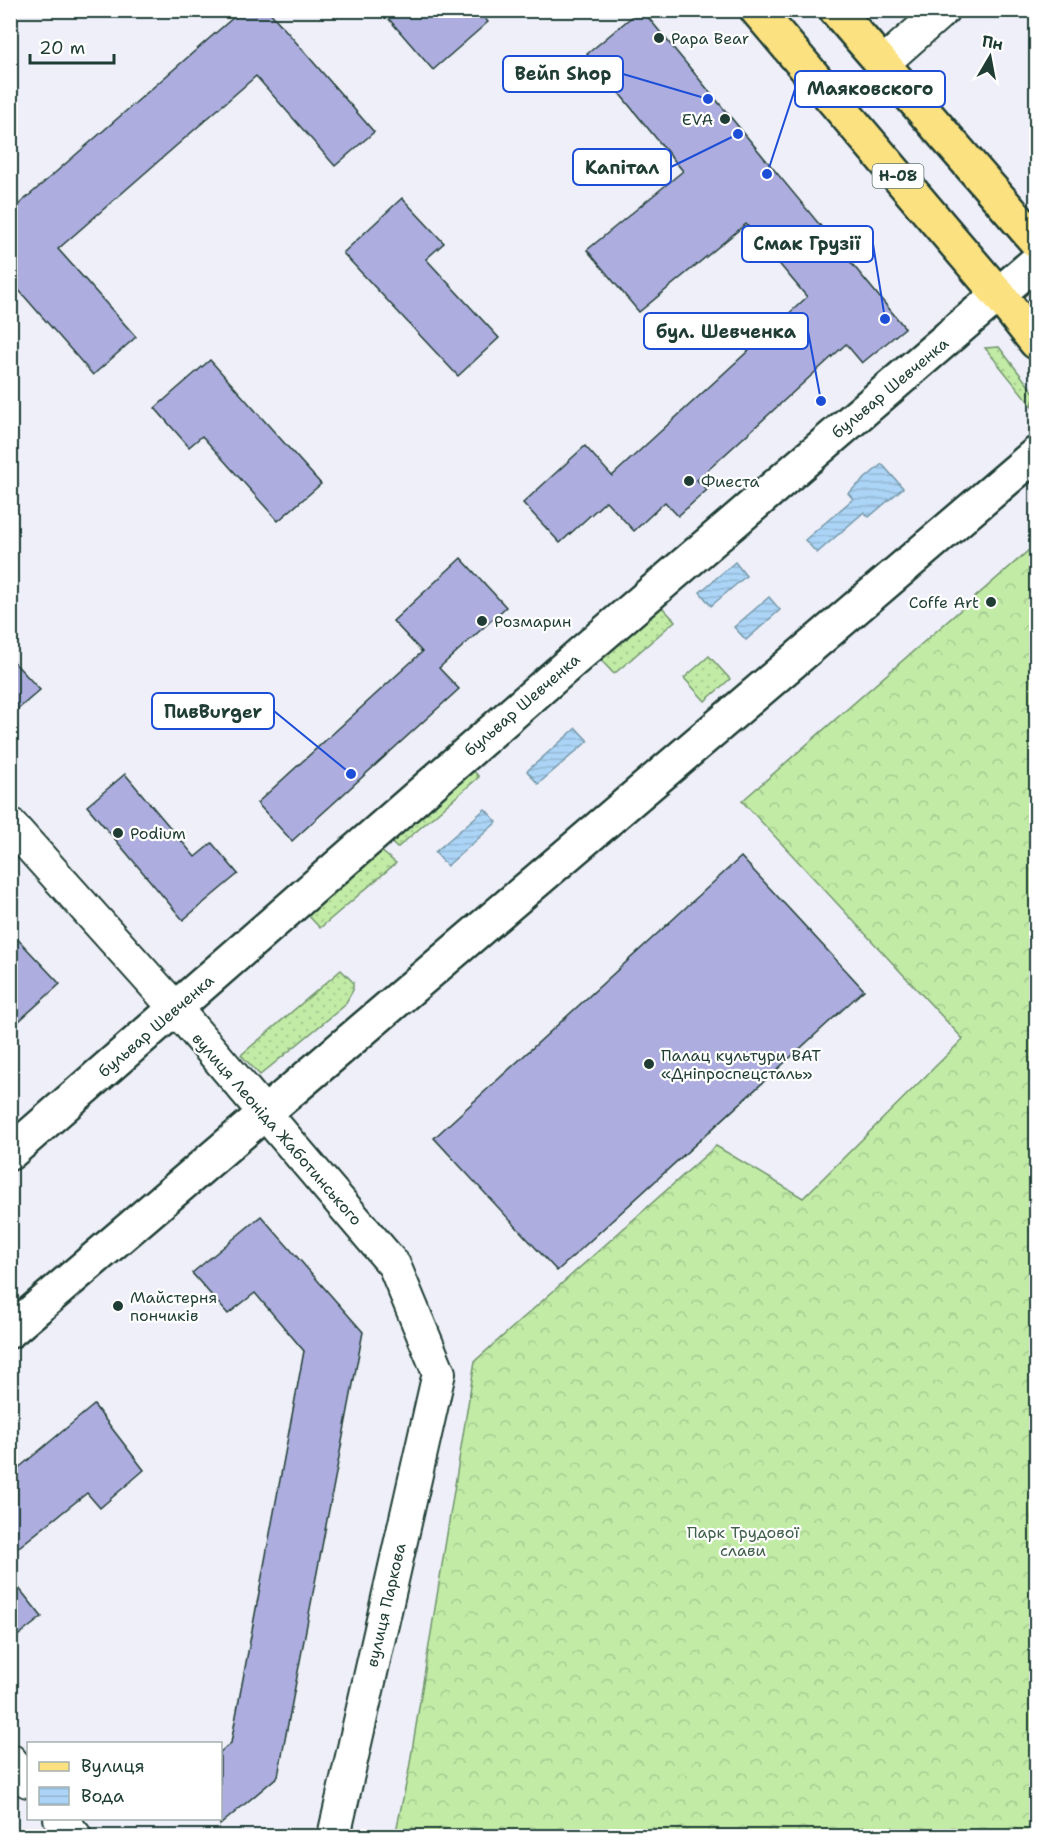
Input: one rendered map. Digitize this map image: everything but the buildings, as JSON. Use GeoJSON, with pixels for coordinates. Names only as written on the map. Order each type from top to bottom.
{"type":"FeatureCollection","features":[{"type":"Feature","properties":{"kind":"main road","name":"Н-08"},"geometry":{"type":"LineString","coordinates":[[757,10],[999,295],[1036,342]]}},
{"type":"Feature","properties":{"kind":"main road"},"geometry":{"type":"LineString","coordinates":[[836,10],[1036,242]]}},
{"type":"Feature","properties":{"kind":"street"},"geometry":{"type":"LineString","coordinates":[[882,64],[943,10]]}},
{"type":"Feature","properties":{"kind":"street","name":"бульвар Шевченка"},"geometry":{"type":"LineString","coordinates":[[10,1153],[578,656],[1036,262]]}},
{"type":"Feature","properties":{"kind":"street"},"geometry":{"type":"LineString","coordinates":[[10,1331],[1036,454]]}},
{"type":"Feature","properties":{"kind":"street","name":"вулиця Леоніда Жаботинського"},"geometry":{"type":"LineString","coordinates":[[10,824],[176,1010],[394,1265],[439,1374]]}},
{"type":"Feature","properties":{"kind":"street","name":"вулиця Паркова"},"geometry":{"type":"LineString","coordinates":[[334,1836],[439,1374]]}},
{"type":"Feature","properties":{"kind":"street"},"geometry":{"type":"LineString","coordinates":[[10,1760],[27,1780]]}},
{"type":"Feature","properties":{"kind":"street"},"geometry":{"type":"LineString","coordinates":[[62,1820],[75,1836]]}},
{"type":"Feature","properties":{"kind":"green space"},"geometry":{"type":"Polygon","coordinates":[[[999,347],[1035,394],[1032,406],[985,348],[999,347]]]}},
{"type":"Feature","properties":{"kind":"green space","name":"Парк Трудової слави"},"geometry":{"type":"Polygon","coordinates":[[[1036,544],[1036,1836],[395,1836],[408,1775],[475,1361],[716,1146],[803,1198],[963,1039],[742,801],[1036,544]]]}},
{"type":"Feature","properties":{"kind":"green space"},"geometry":{"type":"Polygon","coordinates":[[[660,605],[675,621],[614,674],[600,659],[660,605]]]}},
{"type":"Feature","properties":{"kind":"green space"},"geometry":{"type":"Polygon","coordinates":[[[709,656],[730,679],[705,701],[684,678],[709,656]]]}},
{"type":"Feature","properties":{"kind":"green space"},"geometry":{"type":"Polygon","coordinates":[[[473,770],[479,777],[397,848],[390,841],[473,770]]]}},
{"type":"Feature","properties":{"kind":"green space"},"geometry":{"type":"Polygon","coordinates":[[[381,851],[396,863],[320,928],[306,913],[381,851]]]}},
{"type":"Feature","properties":{"kind":"green space"},"geometry":{"type":"Polygon","coordinates":[[[341,970],[353,982],[353,990],[344,1006],[260,1075],[241,1055],[341,970]]]}},
{"type":"Feature","properties":{"kind":"water"},"geometry":{"type":"Polygon","coordinates":[[[882,464],[903,488],[869,517],[864,512],[817,553],[805,540],[853,499],[848,493],[882,464]]]}},
{"type":"Feature","properties":{"kind":"water"},"geometry":{"type":"Polygon","coordinates":[[[735,562],[746,576],[711,606],[700,592],[735,562]]]}},
{"type":"Feature","properties":{"kind":"water"},"geometry":{"type":"Polygon","coordinates":[[[769,597],[780,610],[746,640],[734,627],[769,597]]]}},
{"type":"Feature","properties":{"kind":"water"},"geometry":{"type":"Polygon","coordinates":[[[576,728],[588,741],[538,784],[527,771],[576,728]]]}},
{"type":"Feature","properties":{"kind":"water"},"geometry":{"type":"Polygon","coordinates":[[[485,809],[497,822],[447,866],[435,852],[485,809]]]}},
{"type":"Feature","properties":{"kind":"place","name":"Papa Bear"},"geometry":{"type":"Point","coordinates":[659,38]}},
{"type":"Feature","properties":{"kind":"place","name":"Вейп Shop"},"geometry":{"type":"Point","coordinates":[708,99]}},
{"type":"Feature","properties":{"kind":"place","name":"EVA"},"geometry":{"type":"Point","coordinates":[725,119]}},
{"type":"Feature","properties":{"kind":"place","name":"Капітал"},"geometry":{"type":"Point","coordinates":[738,134]}},
{"type":"Feature","properties":{"kind":"place","name":"Маяковского"},"geometry":{"type":"Point","coordinates":[767,174]}},
{"type":"Feature","properties":{"kind":"place","name":"Смак Грузії"},"geometry":{"type":"Point","coordinates":[885,319]}},
{"type":"Feature","properties":{"kind":"place","name":"бул. Шевченка"},"geometry":{"type":"Point","coordinates":[821,401]}},
{"type":"Feature","properties":{"kind":"place","name":"Фиеста"},"geometry":{"type":"Point","coordinates":[689,481]}},
{"type":"Feature","properties":{"kind":"place","name":"Coffe Art"},"geometry":{"type":"Point","coordinates":[991,602]}},
{"type":"Feature","properties":{"kind":"place","name":"Розмарин"},"geometry":{"type":"Point","coordinates":[482,621]}},
{"type":"Feature","properties":{"kind":"place","name":"ПивBurger"},"geometry":{"type":"Point","coordinates":[351,774]}},
{"type":"Feature","properties":{"kind":"place","name":"Podium"},"geometry":{"type":"Point","coordinates":[118,833]}},
{"type":"Feature","properties":{"kind":"place","name":"Палац культури ВАТ «Дніпроспецсталь»"},"geometry":{"type":"Point","coordinates":[649,1064]}},
{"type":"Feature","properties":{"kind":"place","name":"Майстерня пончиків"},"geometry":{"type":"Point","coordinates":[118,1306]}}]}
